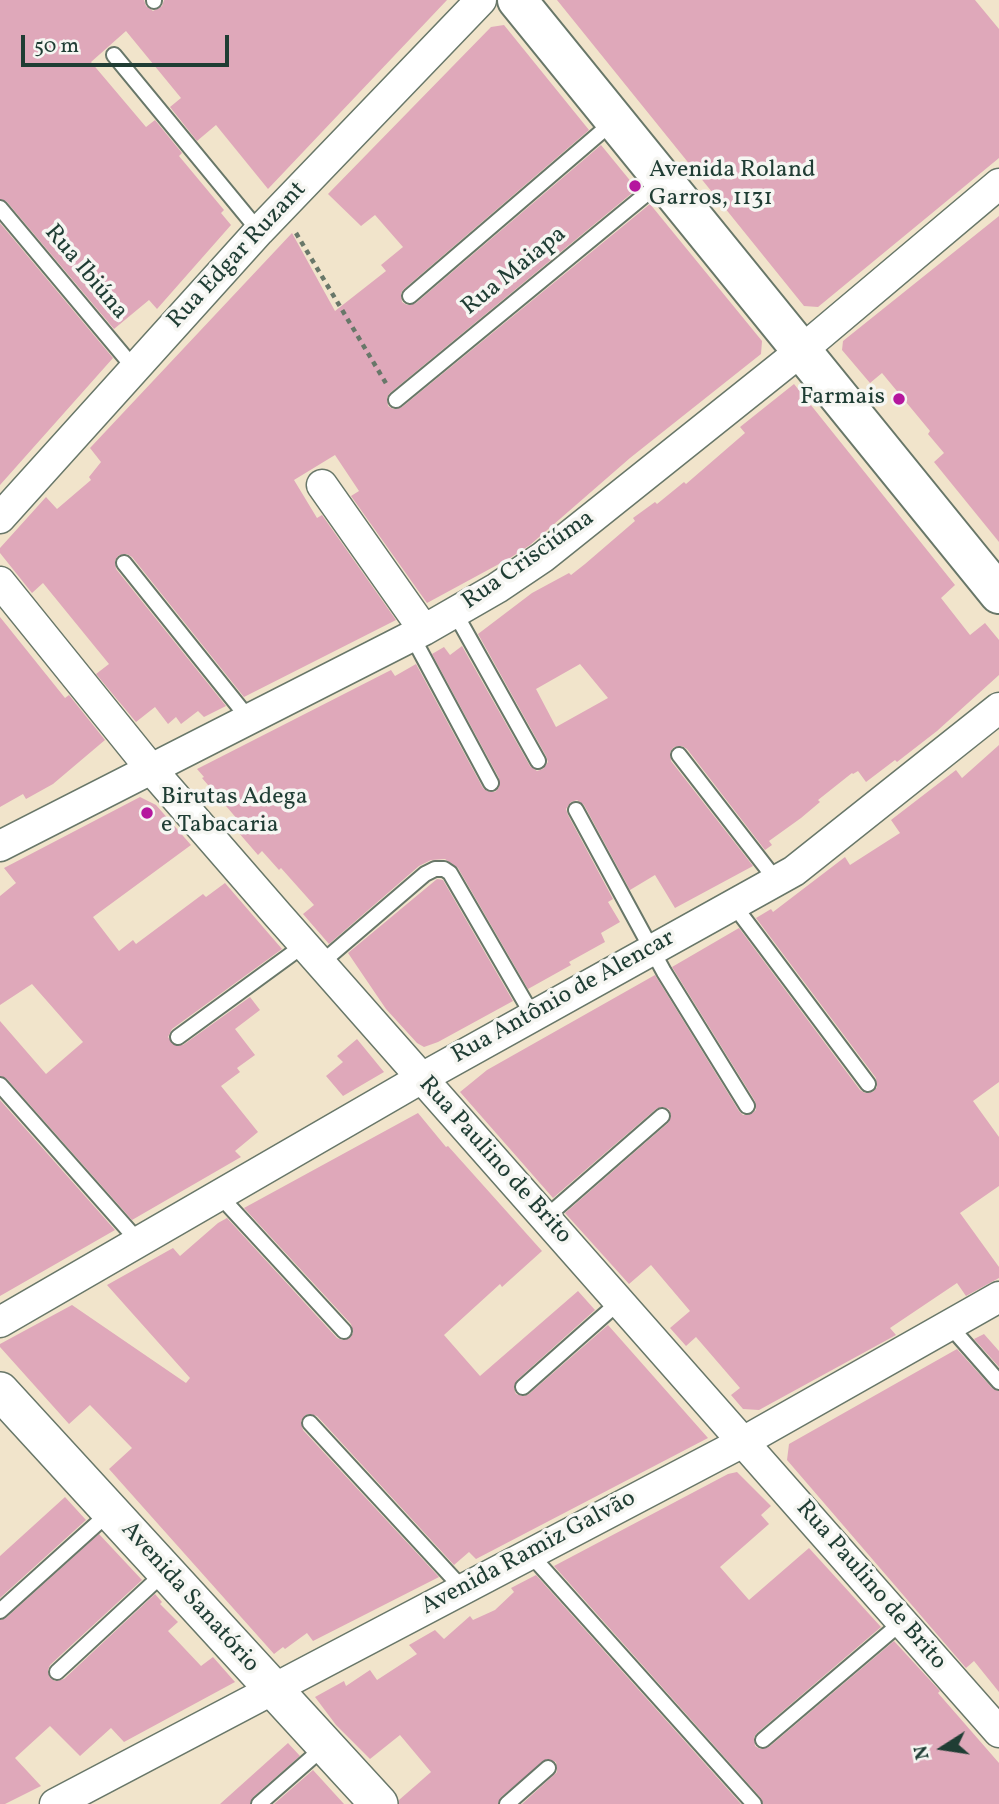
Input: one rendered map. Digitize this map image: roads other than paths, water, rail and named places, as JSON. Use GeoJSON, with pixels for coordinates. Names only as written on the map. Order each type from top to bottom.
{"type":"FeatureCollection","features":[{"type":"Feature","properties":{"kind":"main road"},"geometry":{"type":"LineString","coordinates":[[517,0],[999,594]]}},
{"type":"Feature","properties":{"kind":"street","name":"Rua Edgar Ruzant"},"geometry":{"type":"LineString","coordinates":[[0,518],[260,231],[481,0]]}},
{"type":"Feature","properties":{"kind":"street","name":"Rua Crisciúma"},"geometry":{"type":"LineString","coordinates":[[0,846],[418,633],[455,613],[543,557],[802,350],[999,184]]}},
{"type":"Feature","properties":{"kind":"street"},"geometry":{"type":"LineString","coordinates":[[322,485],[418,633]]}},
{"type":"Feature","properties":{"kind":"street","name":"Rua Paulino de Brito"},"geometry":{"type":"LineString","coordinates":[[0,582],[151,769],[420,1079],[999,1732]]}},
{"type":"Feature","properties":{"kind":"street","name":"Rua Antônio de Alencar"},"geometry":{"type":"LineString","coordinates":[[0,1322],[420,1079],[793,870],[999,708]]}},
{"type":"Feature","properties":{"kind":"street","name":"Avenida Ramiz Galvão"},"geometry":{"type":"LineString","coordinates":[[55,1804],[743,1442],[999,1297]]}},
{"type":"Feature","properties":{"kind":"street","name":"Avenida Sanatório"},"geometry":{"type":"LineString","coordinates":[[0,1391],[19,1424],[110,1512],[379,1804]]}},
{"type":"Feature","properties":{"kind":"lane"},"geometry":{"type":"LineString","coordinates":[[114,55],[260,231]]}},
{"type":"Feature","properties":{"kind":"lane"},"geometry":{"type":"LineString","coordinates":[[410,296],[615,120]]}},
{"type":"Feature","properties":{"kind":"lane","name":"Rua Maiapa"},"geometry":{"type":"LineString","coordinates":[[396,400],[663,180]]}},
{"type":"Feature","properties":{"kind":"lane","name":"Rua Ibiúna"},"geometry":{"type":"LineString","coordinates":[[0,208],[134,368]]}},
{"type":"Feature","properties":{"kind":"lane"},"geometry":{"type":"LineString","coordinates":[[124,563],[249,719]]}},
{"type":"Feature","properties":{"kind":"lane"},"geometry":{"type":"LineString","coordinates":[[455,613],[538,761]]}},
{"type":"Feature","properties":{"kind":"lane"},"geometry":{"type":"LineString","coordinates":[[418,633],[491,783]]}},
{"type":"Feature","properties":{"kind":"lane"},"geometry":{"type":"LineString","coordinates":[[678,755],[776,880]]}},
{"type":"Feature","properties":{"kind":"lane"},"geometry":{"type":"LineString","coordinates":[[576,810],[652,948],[747,1105]]}},
{"type":"Feature","properties":{"kind":"lane"},"geometry":{"type":"LineString","coordinates":[[178,1037],[312,954],[435,869],[444,869],[450,873],[533,1016]]}},
{"type":"Feature","properties":{"kind":"lane"},"geometry":{"type":"LineString","coordinates":[[733,904],[868,1084]]}},
{"type":"Feature","properties":{"kind":"lane"},"geometry":{"type":"LineString","coordinates":[[0,1085],[139,1242]]}},
{"type":"Feature","properties":{"kind":"lane"},"geometry":{"type":"LineString","coordinates":[[545,1218],[662,1116]]}},
{"type":"Feature","properties":{"kind":"lane"},"geometry":{"type":"LineString","coordinates":[[219,1195],[344,1331]]}},
{"type":"Feature","properties":{"kind":"lane"},"geometry":{"type":"LineString","coordinates":[[523,1387],[619,1302]]}},
{"type":"Feature","properties":{"kind":"lane"},"geometry":{"type":"LineString","coordinates":[[949,1325],[999,1382]]}},
{"type":"Feature","properties":{"kind":"lane"},"geometry":{"type":"LineString","coordinates":[[310,1423],[463,1589]]}},
{"type":"Feature","properties":{"kind":"lane"},"geometry":{"type":"LineString","coordinates":[[0,1611],[110,1512]]}},
{"type":"Feature","properties":{"kind":"lane"},"geometry":{"type":"LineString","coordinates":[[530,1554],[754,1804]]}},
{"type":"Feature","properties":{"kind":"lane"},"geometry":{"type":"LineString","coordinates":[[57,1672],[165,1572]]}},
{"type":"Feature","properties":{"kind":"lane"},"geometry":{"type":"LineString","coordinates":[[763,1740],[902,1622]]}},
{"type":"Feature","properties":{"kind":"lane"},"geometry":{"type":"LineString","coordinates":[[259,1804],[325,1746]]}},
{"type":"Feature","properties":{"kind":"lane"},"geometry":{"type":"LineString","coordinates":[[507,1804],[548,1768]]}},
{"type":"Feature","properties":{"kind":"place","name":"Avenida Roland Garros, 1131"},"geometry":{"type":"Point","coordinates":[635,186]}},
{"type":"Feature","properties":{"kind":"place","name":"Farmais"},"geometry":{"type":"Point","coordinates":[899,399]}},
{"type":"Feature","properties":{"kind":"place","name":"Birutas Adega e Tabacaria"},"geometry":{"type":"Point","coordinates":[147,813]}}]}
